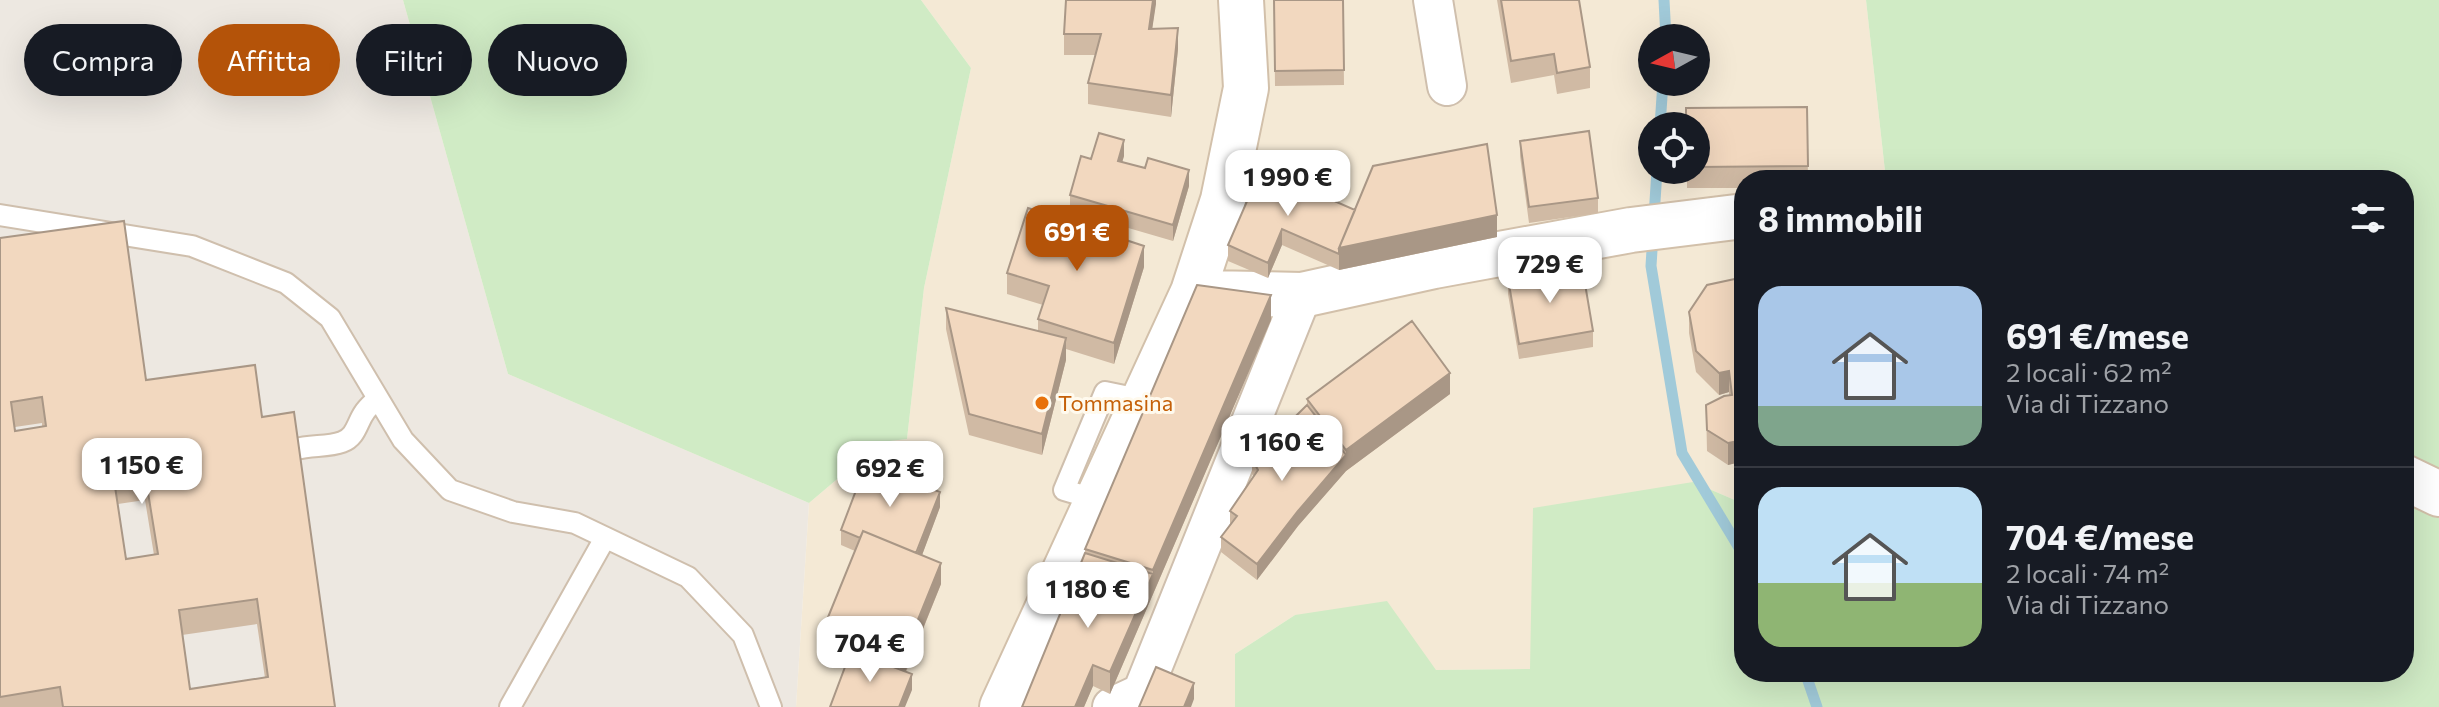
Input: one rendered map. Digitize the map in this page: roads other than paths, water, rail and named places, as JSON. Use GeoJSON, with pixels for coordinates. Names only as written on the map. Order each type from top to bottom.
{"type":"FeatureCollection","features":[{"type":"Feature","properties":{"kind":"main road"},"geometry":{"type":"LineString","coordinates":[[1002,707],[1193,292],[1223,200],[1246,88],[1241,0]]}},
{"type":"Feature","properties":{"kind":"main road"},"geometry":{"type":"LineString","coordinates":[[1193,292],[1302,295],[1434,266],[1631,230],[1734,217]]}},
{"type":"Feature","properties":{"kind":"main road"},"geometry":{"type":"LineString","coordinates":[[2414,482],[2439,494]]}},
{"type":"Feature","properties":{"kind":"street"},"geometry":{"type":"LineString","coordinates":[[1433,0],[1447,86]]}},
{"type":"Feature","properties":{"kind":"street"},"geometry":{"type":"LineString","coordinates":[[1112,707],[1142,693],[1302,295]]}},
{"type":"Feature","properties":{"kind":"lane"},"geometry":{"type":"LineString","coordinates":[[0,215],[192,246],[286,283],[330,318],[403,440],[450,490],[513,512],[575,523],[688,577],[743,635],[771,707]]}},
{"type":"Feature","properties":{"kind":"lane"},"geometry":{"type":"LineString","coordinates":[[268,480],[283,454],[305,446],[343,442],[351,436],[361,423],[363,414],[377,399]]}},
{"type":"Feature","properties":{"kind":"lane"},"geometry":{"type":"LineString","coordinates":[[510,707],[605,538]]}},
{"type":"Feature","properties":{"kind":"waterway"},"geometry":{"type":"LineString","coordinates":[[1664,0],[1665,24]]}},
{"type":"Feature","properties":{"kind":"waterway"},"geometry":{"type":"LineString","coordinates":[[1661,112],[1662,96]]}},
{"type":"Feature","properties":{"kind":"waterway"},"geometry":{"type":"LineString","coordinates":[[1654,217],[1656,184]]}},
{"type":"Feature","properties":{"kind":"waterway"},"geometry":{"type":"LineString","coordinates":[[1653,234],[1651,266],[1682,453],[1734,539]]}},
{"type":"Feature","properties":{"kind":"waterway"},"geometry":{"type":"LineString","coordinates":[[1808,682],[1817,707]]}},
{"type":"Feature","properties":{"kind":"place","name":"Tommasina"},"geometry":{"type":"Point","coordinates":[1042,403]}}]}
